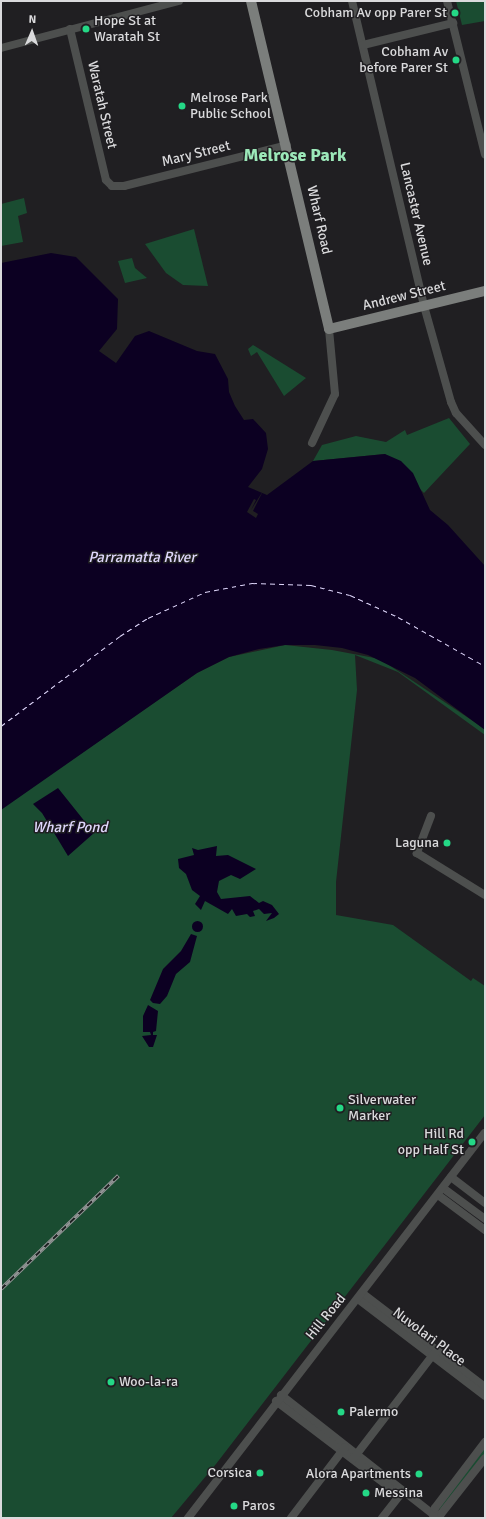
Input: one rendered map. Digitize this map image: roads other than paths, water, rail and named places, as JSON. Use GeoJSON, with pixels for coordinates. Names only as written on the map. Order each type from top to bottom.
{"type":"FeatureCollection","features":[{"type":"Feature","properties":{"kind":"main road","name":"Wharf Road"},"geometry":{"type":"LineString","coordinates":[[251,1],[287,145],[330,329]]}},
{"type":"Feature","properties":{"kind":"main road","name":"Andrew Street"},"geometry":{"type":"LineString","coordinates":[[330,329],[485,291]]}},
{"type":"Feature","properties":{"kind":"street"},"geometry":{"type":"LineString","coordinates":[[1,48],[179,1]]}},
{"type":"Feature","properties":{"kind":"street","name":"Lancaster Avenue"},"geometry":{"type":"LineString","coordinates":[[352,1],[424,306],[456,413],[485,445]]}},
{"type":"Feature","properties":{"kind":"street"},"geometry":{"type":"LineString","coordinates":[[447,1],[485,154]]}},
{"type":"Feature","properties":{"kind":"street"},"geometry":{"type":"LineString","coordinates":[[363,45],[453,23]]}},
{"type":"Feature","properties":{"kind":"street","name":"Waratah Street"},"geometry":{"type":"LineString","coordinates":[[70,29],[106,180],[112,186]]}},
{"type":"Feature","properties":{"kind":"street","name":"Mary Street"},"geometry":{"type":"LineString","coordinates":[[112,186],[124,186],[287,145]]}},
{"type":"Feature","properties":{"kind":"street","name":"Wharf Road"},"geometry":{"type":"LineString","coordinates":[[312,443],[335,394],[330,329]]}},
{"type":"Feature","properties":{"kind":"street"},"geometry":{"type":"LineString","coordinates":[[431,816],[417,853],[485,895]]}},
{"type":"Feature","properties":{"kind":"street","name":"Hill Road"},"geometry":{"type":"LineString","coordinates":[[188,1518],[279,1398],[360,1296],[485,1133]]}},
{"type":"Feature","properties":{"kind":"street"},"geometry":{"type":"LineString","coordinates":[[451,1176],[485,1203]]}},
{"type":"Feature","properties":{"kind":"street"},"geometry":{"type":"LineString","coordinates":[[443,1188],[485,1220]]}},
{"type":"Feature","properties":{"kind":"street"},"geometry":{"type":"LineString","coordinates":[[438,1195],[485,1230]]}},
{"type":"Feature","properties":{"kind":"street","name":"Nuvolari Place"},"geometry":{"type":"LineString","coordinates":[[360,1296],[434,1353],[485,1396]]}},
{"type":"Feature","properties":{"kind":"street"},"geometry":{"type":"LineString","coordinates":[[354,1457],[434,1353]]}},
{"type":"Feature","properties":{"kind":"street","name":"Nuvolari Place"},"geometry":{"type":"LineString","coordinates":[[434,1353],[485,1387]]}},
{"type":"Feature","properties":{"kind":"street"},"geometry":{"type":"LineString","coordinates":[[279,1398],[343,1449],[434,1517]]}},
{"type":"Feature","properties":{"kind":"street"},"geometry":{"type":"LineString","coordinates":[[434,1517],[435,1508],[485,1442]]}},
{"type":"Feature","properties":{"kind":"street"},"geometry":{"type":"LineString","coordinates":[[291,1518],[343,1449]]}},
{"type":"Feature","properties":{"kind":"street"},"geometry":{"type":"LineString","coordinates":[[434,1517],[441,1514],[485,1458]]}},
{"type":"Feature","properties":{"kind":"street"},"geometry":{"type":"LineString","coordinates":[[382,1518],[402,1494]]}},
{"type":"Feature","properties":{"kind":"water","name":"Parramatta River"},"geometry":{"type":"Polygon","coordinates":[[[51,253],[76,257],[118,299],[117,329],[99,351],[116,363],[135,336],[149,331],[197,351],[215,354],[228,379],[229,392],[235,406],[244,420],[253,419],[266,433],[268,449],[262,469],[248,487],[267,495],[313,461],[385,454],[401,461],[413,473],[430,510],[448,525],[485,566],[485,730],[415,678],[368,655],[342,648],[315,645],[285,645],[259,649],[229,657],[197,673],[1,810],[1,263],[51,253]]]}},
{"type":"Feature","properties":{"kind":"water","name":"Wharf Pond"},"geometry":{"type":"Polygon","coordinates":[[[58,788],[94,833],[68,856],[42,813],[33,804],[58,788]]]}},
{"type":"Feature","properties":{"kind":"water"},"geometry":{"type":"Polygon","coordinates":[[[217,846],[216,856],[228,855],[256,869],[240,879],[231,875],[219,881],[217,892],[221,899],[250,896],[259,903],[263,901],[272,905],[279,914],[266,921],[272,913],[264,914],[259,909],[253,911],[255,916],[250,917],[247,914],[236,916],[232,909],[228,914],[205,901],[201,910],[195,904],[200,896],[192,890],[186,874],[179,868],[178,859],[194,855],[192,848],[198,850],[217,846]]]}},
{"type":"Feature","properties":{"kind":"water"},"geometry":{"type":"Polygon","coordinates":[[[195,921],[199,921],[201,922],[201,930],[195,931],[192,928],[192,924],[195,921]]]}},
{"type":"Feature","properties":{"kind":"water"},"geometry":{"type":"Polygon","coordinates":[[[191,934],[197,936],[190,962],[176,974],[167,996],[160,1004],[153,1003],[150,1000],[163,969],[181,951],[191,934]]]}},
{"type":"Feature","properties":{"kind":"water"},"geometry":{"type":"Polygon","coordinates":[[[148,1005],[158,1011],[156,1031],[153,1032],[153,1035],[157,1035],[153,1047],[149,1047],[142,1036],[151,1035],[150,1032],[143,1032],[143,1016],[148,1005]]]}},
{"type":"Feature","properties":{"kind":"railway"},"geometry":{"type":"LineString","coordinates":[[1,1289],[118,1176]]}},
{"type":"Feature","properties":{"kind":"place","name":"Cobham Av opp Parer St"},"geometry":{"type":"Point","coordinates":[455,13]}},
{"type":"Feature","properties":{"kind":"place","name":"Hope St at Waratah St"},"geometry":{"type":"Point","coordinates":[86,29]}},
{"type":"Feature","properties":{"kind":"place","name":"Cobham Av before Parer St"},"geometry":{"type":"Point","coordinates":[456,60]}},
{"type":"Feature","properties":{"kind":"place","name":"Melrose Park Public School"},"geometry":{"type":"Point","coordinates":[182,106]}},
{"type":"Feature","properties":{"kind":"place","name":"Laguna"},"geometry":{"type":"Point","coordinates":[447,843]}},
{"type":"Feature","properties":{"kind":"place","name":"Silverwater Marker"},"geometry":{"type":"Point","coordinates":[340,1108]}},
{"type":"Feature","properties":{"kind":"place","name":"Hill Rd opp Half St"},"geometry":{"type":"Point","coordinates":[472,1142]}},
{"type":"Feature","properties":{"kind":"place","name":"Woo-la-ra"},"geometry":{"type":"Point","coordinates":[111,1382]}},
{"type":"Feature","properties":{"kind":"place","name":"Palermo"},"geometry":{"type":"Point","coordinates":[341,1412]}},
{"type":"Feature","properties":{"kind":"place","name":"Corsica"},"geometry":{"type":"Point","coordinates":[260,1473]}},
{"type":"Feature","properties":{"kind":"place","name":"Alora Apartments"},"geometry":{"type":"Point","coordinates":[419,1474]}},
{"type":"Feature","properties":{"kind":"place","name":"Messina"},"geometry":{"type":"Point","coordinates":[366,1493]}},
{"type":"Feature","properties":{"kind":"place","name":"Paros"},"geometry":{"type":"Point","coordinates":[234,1506]}},
{"type":"Feature","properties":{"kind":"district","name":"Melrose Park"},"geometry":{"type":"Point","coordinates":[295,155]}}]}
